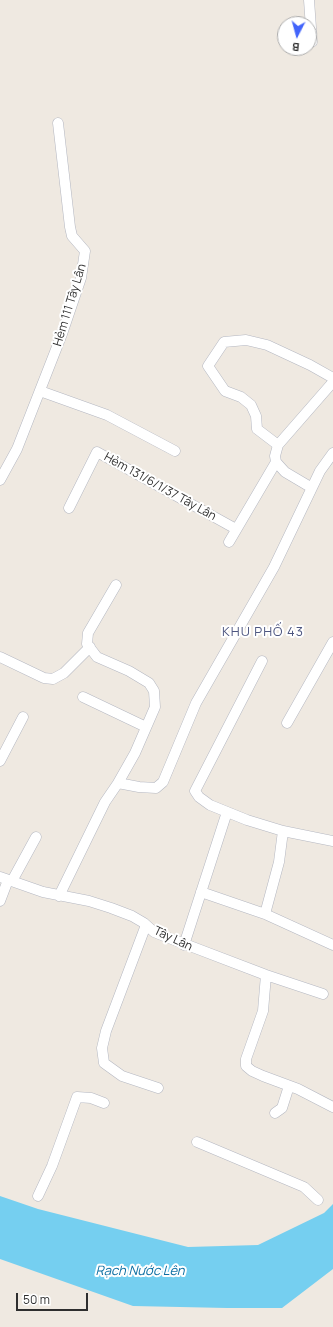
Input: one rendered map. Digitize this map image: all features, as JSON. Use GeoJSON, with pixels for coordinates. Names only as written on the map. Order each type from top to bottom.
{"type":"FeatureCollection","features":[{"type":"Feature","properties":{"kind":"street"},"geometry":{"type":"LineString","coordinates":[[309,0],[310,16]]}},
{"type":"Feature","properties":{"kind":"street","name":"Hẻm 111 Tây Lân"},"geometry":{"type":"LineString","coordinates":[[0,480],[17,450],[62,334],[81,278],[85,251],[72,236],[70,227],[58,123]]}},
{"type":"Feature","properties":{"kind":"street"},"geometry":{"type":"LineString","coordinates":[[278,445],[257,429],[256,416],[251,405],[241,397],[225,391],[208,366],[224,342],[246,340],[267,345],[310,364],[333,378]]}},
{"type":"Feature","properties":{"kind":"street"},"geometry":{"type":"LineString","coordinates":[[229,542],[276,462],[278,445],[333,382]]}},
{"type":"Feature","properties":{"kind":"street"},"geometry":{"type":"LineString","coordinates":[[40,391],[106,415],[175,451]]}},
{"type":"Feature","properties":{"kind":"street","name":"Hẻm 131/6/1/37 Tây Lân"},"geometry":{"type":"LineString","coordinates":[[68,508],[97,452],[236,529]]}},
{"type":"Feature","properties":{"kind":"street"},"geometry":{"type":"LineString","coordinates":[[118,783],[138,787],[156,788],[163,782],[196,703],[274,567],[320,471],[333,453]]}},
{"type":"Feature","properties":{"kind":"street"},"geometry":{"type":"LineString","coordinates":[[276,462],[285,472],[312,488]]}},
{"type":"Feature","properties":{"kind":"street"},"geometry":{"type":"LineString","coordinates":[[59,896],[105,802],[135,753],[155,707],[154,691],[149,684],[129,671],[97,657],[87,644],[88,633],[116,585]]}},
{"type":"Feature","properties":{"kind":"street"},"geometry":{"type":"LineString","coordinates":[[287,723],[333,642]]}},
{"type":"Feature","properties":{"kind":"street"},"geometry":{"type":"LineString","coordinates":[[0,657],[44,678],[53,678],[64,673],[90,647]]}},
{"type":"Feature","properties":{"kind":"street"},"geometry":{"type":"LineString","coordinates":[[262,662],[195,791],[199,798],[210,805],[246,820],[283,831],[333,841]]}},
{"type":"Feature","properties":{"kind":"street"},"geometry":{"type":"LineString","coordinates":[[83,697],[146,727]]}},
{"type":"Feature","properties":{"kind":"street"},"geometry":{"type":"LineString","coordinates":[[0,761],[23,717]]}},
{"type":"Feature","properties":{"kind":"street"},"geometry":{"type":"LineString","coordinates":[[184,944],[227,812]]}},
{"type":"Feature","properties":{"kind":"street"},"geometry":{"type":"LineString","coordinates":[[265,914],[279,862],[283,831]]}},
{"type":"Feature","properties":{"kind":"street"},"geometry":{"type":"LineString","coordinates":[[0,902],[7,879],[36,836]]}},
{"type":"Feature","properties":{"kind":"street","name":"Tây Lân"},"geometry":{"type":"LineString","coordinates":[[7,879],[43,892],[89,901],[111,908],[132,916],[154,932],[266,975],[323,994]]}},
{"type":"Feature","properties":{"kind":"street"},"geometry":{"type":"LineString","coordinates":[[201,892],[265,914],[333,945]]}},
{"type":"Feature","properties":{"kind":"street"},"geometry":{"type":"LineString","coordinates":[[146,925],[106,1030],[102,1048],[104,1063],[122,1076],[158,1088]]}},
{"type":"Feature","properties":{"kind":"street"},"geometry":{"type":"LineString","coordinates":[[266,975],[263,1011],[246,1059],[246,1066],[252,1071],[289,1086],[333,1107]]}},
{"type":"Feature","properties":{"kind":"street"},"geometry":{"type":"LineString","coordinates":[[275,1113],[282,1108],[289,1086]]}},
{"type":"Feature","properties":{"kind":"street"},"geometry":{"type":"LineString","coordinates":[[38,1196],[52,1166],[78,1096],[104,1103]]}},
{"type":"Feature","properties":{"kind":"street"},"geometry":{"type":"LineString","coordinates":[[197,1142],[304,1187],[318,1200]]}},
{"type":"Feature","properties":{"kind":"water","name":"Rạch Nước Lên"},"geometry":{"type":"Polygon","coordinates":[[[0,1196],[38,1209],[188,1247],[258,1245],[324,1213],[333,1204],[333,1269],[282,1308],[133,1306],[0,1259],[0,1196]]]}},
{"type":"Feature","properties":{"kind":"district","name":"KHU PHỐ 43"},"geometry":{"type":"Point","coordinates":[263,632]}}]}
